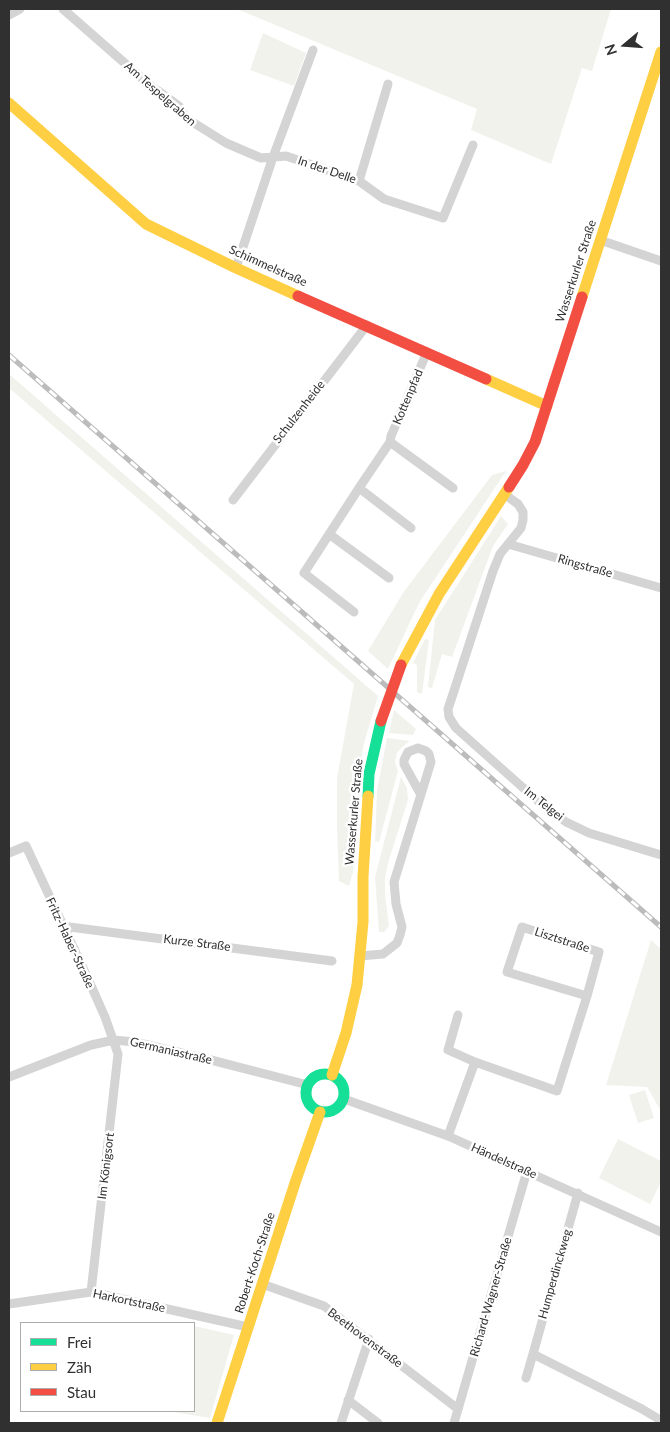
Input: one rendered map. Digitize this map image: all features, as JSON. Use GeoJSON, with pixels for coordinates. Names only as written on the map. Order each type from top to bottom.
{"type":"FeatureCollection","features":[{"type":"Feature","properties":{"kind":"main road","name":"Wasserkurler Straße"},"geometry":{"type":"LineString","coordinates":[[360,956],[369,774],[381,722],[401,666],[412,642],[439,594],[532,451],[661,52]]}},
{"type":"Feature","properties":{"kind":"main road","name":"Schimmelstraße"},"geometry":{"type":"LineString","coordinates":[[9,103],[146,224],[236,268],[548,406]]}},
{"type":"Feature","properties":{"kind":"main road"},"geometry":{"type":"LineString","coordinates":[[332,1075],[348,1026],[357,985],[360,956]]}},
{"type":"Feature","properties":{"kind":"main road"},"geometry":{"type":"LineString","coordinates":[[321,1074],[332,1075],[344,1087],[344,1099],[337,1108],[320,1112],[314,1109],[307,1098],[308,1085],[315,1077],[321,1074]]}},
{"type":"Feature","properties":{"kind":"main road","name":"Robert-Koch-Straße"},"geometry":{"type":"LineString","coordinates":[[217,1423],[320,1112]]}},
{"type":"Feature","properties":{"kind":"street"},"geometry":{"type":"LineString","coordinates":[[9,15],[20,9]]}},
{"type":"Feature","properties":{"kind":"street","name":"Am Tespelgraben"},"geometry":{"type":"LineString","coordinates":[[63,9],[152,87],[179,106],[186,118],[226,144],[261,158],[273,157]]}},
{"type":"Feature","properties":{"kind":"street"},"geometry":{"type":"LineString","coordinates":[[236,268],[273,157],[313,50]]}},
{"type":"Feature","properties":{"kind":"street"},"geometry":{"type":"LineString","coordinates":[[359,181],[388,84]]}},
{"type":"Feature","properties":{"kind":"street","name":"In der Delle"},"geometry":{"type":"LineString","coordinates":[[273,157],[286,156],[359,181],[384,199],[443,218],[473,145]]}},
{"type":"Feature","properties":{"kind":"street"},"geometry":{"type":"LineString","coordinates":[[600,240],[661,260]]}},
{"type":"Feature","properties":{"kind":"street","name":"Schulzenheide"},"geometry":{"type":"LineString","coordinates":[[232,500],[367,325]]}},
{"type":"Feature","properties":{"kind":"street","name":"Kottenpfad"},"geometry":{"type":"LineString","coordinates":[[354,612],[304,573],[390,442],[427,352]]}},
{"type":"Feature","properties":{"kind":"street","name":"Kottenpfad"},"geometry":{"type":"LineString","coordinates":[[390,442],[453,488]]}},
{"type":"Feature","properties":{"kind":"street"},"geometry":{"type":"LineString","coordinates":[[359,488],[411,528]]}},
{"type":"Feature","properties":{"kind":"street"},"geometry":{"type":"LineString","coordinates":[[504,494],[518,504],[523,520],[520,528],[508,544]]}},
{"type":"Feature","properties":{"kind":"street"},"geometry":{"type":"LineString","coordinates":[[329,534],[389,578]]}},
{"type":"Feature","properties":{"kind":"street","name":"Ringstraße"},"geometry":{"type":"LineString","coordinates":[[508,544],[661,588]]}},
{"type":"Feature","properties":{"kind":"street","name":"Im Telgei"},"geometry":{"type":"LineString","coordinates":[[508,544],[500,554],[494,571],[452,697],[448,710],[449,717],[456,728],[539,802],[566,822],[590,833],[661,855]]}},
{"type":"Feature","properties":{"kind":"street"},"geometry":{"type":"LineString","coordinates":[[360,956],[383,954],[397,943],[400,936],[402,927],[396,904],[394,882],[431,762],[429,754],[418,748],[408,752],[404,764],[421,794]]}},
{"type":"Feature","properties":{"kind":"street","name":"Fritz-Haber-Straße"},"geometry":{"type":"LineString","coordinates":[[9,853],[26,846],[114,1040]]}},
{"type":"Feature","properties":{"kind":"street","name":"Kurze Straße"},"geometry":{"type":"LineString","coordinates":[[62,926],[332,961]]}},
{"type":"Feature","properties":{"kind":"street","name":"Lisztstraße"},"geometry":{"type":"LineString","coordinates":[[458,1015],[448,1050],[475,1062],[557,1091],[587,996],[599,952],[522,927],[507,972],[587,996]]}},
{"type":"Feature","properties":{"kind":"street","name":"Germaniastraße"},"geometry":{"type":"LineString","coordinates":[[9,1077],[91,1045],[114,1040],[135,1042],[308,1085]]}},
{"type":"Feature","properties":{"kind":"street","name":"Im Königsort"},"geometry":{"type":"LineString","coordinates":[[91,1292],[118,1068],[118,1054],[114,1040]]}},
{"type":"Feature","properties":{"kind":"street"},"geometry":{"type":"LineString","coordinates":[[448,1136],[475,1062]]}},
{"type":"Feature","properties":{"kind":"street","name":"Händelstraße"},"geometry":{"type":"LineString","coordinates":[[344,1099],[448,1136],[661,1232]]}},
{"type":"Feature","properties":{"kind":"street","name":"Richard-Wagner-Straße"},"geometry":{"type":"LineString","coordinates":[[454,1423],[528,1171]]}},
{"type":"Feature","properties":{"kind":"street","name":"Humperdinckweg"},"geometry":{"type":"LineString","coordinates":[[526,1378],[578,1193]]}},
{"type":"Feature","properties":{"kind":"street","name":"Beethovenstraße"},"geometry":{"type":"LineString","coordinates":[[262,1284],[324,1306],[458,1409]]}},
{"type":"Feature","properties":{"kind":"street","name":"Harkortstraße"},"geometry":{"type":"LineString","coordinates":[[9,1304],[91,1292],[248,1327]]}},
{"type":"Feature","properties":{"kind":"street"},"geometry":{"type":"LineString","coordinates":[[341,1423],[368,1340]]}},
{"type":"Feature","properties":{"kind":"street"},"geometry":{"type":"LineString","coordinates":[[533,1354],[657,1418]]}},
{"type":"Feature","properties":{"kind":"street"},"geometry":{"type":"LineString","coordinates":[[348,1400],[378,1423]]}},
{"type":"Feature","properties":{"kind":"shaded area"},"geometry":{"type":"Polygon","coordinates":[[[237,9],[611,9],[592,71],[582,68],[551,164],[471,130],[477,109],[237,9]]]}},
{"type":"Feature","properties":{"kind":"shaded area"},"geometry":{"type":"Polygon","coordinates":[[[263,33],[306,53],[294,86],[250,70],[263,33]]]}},
{"type":"Feature","properties":{"kind":"shaded area"},"geometry":{"type":"Polygon","coordinates":[[[9,374],[378,696],[364,743],[356,789],[353,872],[349,886],[339,881],[337,778],[354,684],[9,388],[9,374]]]}},
{"type":"Feature","properties":{"kind":"shaded area"},"geometry":{"type":"Polygon","coordinates":[[[506,471],[419,603],[388,669],[368,651],[403,593],[492,475],[506,471]]]}},
{"type":"Feature","properties":{"kind":"shaded area"},"geometry":{"type":"Polygon","coordinates":[[[501,516],[508,524],[493,546],[452,657],[442,654],[432,688],[428,687],[435,620],[501,516]]]}},
{"type":"Feature","properties":{"kind":"shaded area"},"geometry":{"type":"Polygon","coordinates":[[[425,639],[429,640],[422,694],[417,692],[417,665],[413,663],[425,639]]]}},
{"type":"Feature","properties":{"kind":"shaded area"},"geometry":{"type":"Polygon","coordinates":[[[394,710],[416,729],[413,735],[389,733],[394,710]]]}},
{"type":"Feature","properties":{"kind":"shaded area"},"geometry":{"type":"Polygon","coordinates":[[[387,738],[410,741],[397,753],[395,762],[398,771],[379,842],[375,841],[377,791],[387,738]]]}},
{"type":"Feature","properties":{"kind":"shaded area"},"geometry":{"type":"Polygon","coordinates":[[[401,777],[407,788],[408,800],[385,878],[389,926],[384,932],[379,932],[375,877],[401,777]]]}},
{"type":"Feature","properties":{"kind":"shaded area"},"geometry":{"type":"Polygon","coordinates":[[[651,940],[661,949],[661,1111],[647,1087],[606,1085],[651,940]]]}},
{"type":"Feature","properties":{"kind":"shaded area"},"geometry":{"type":"Polygon","coordinates":[[[645,1090],[654,1118],[638,1123],[629,1095],[645,1090]]]}},
{"type":"Feature","properties":{"kind":"shaded area"},"geometry":{"type":"Polygon","coordinates":[[[618,1139],[661,1161],[661,1182],[650,1204],[599,1178],[618,1139]]]}},
{"type":"Feature","properties":{"kind":"shaded area"},"geometry":{"type":"Polygon","coordinates":[[[195,1326],[234,1335],[210,1418],[173,1412],[195,1412],[195,1326]]]}},
{"type":"Feature","properties":{"kind":"railway"},"geometry":{"type":"LineString","coordinates":[[9,355],[661,927]]}},
{"type":"Feature","properties":{"kind":"traffic: fast"},"geometry":{"type":"LineString","coordinates":[[368,796],[369,774],[381,721]]}},
{"type":"Feature","properties":{"kind":"traffic: fast"},"geometry":{"type":"LineString","coordinates":[[325,1074],[339,1079],[344,1093],[339,1107],[325,1112],[311,1107],[306,1093],[311,1079],[325,1074]]}},
{"type":"Feature","properties":{"kind":"traffic: slow"},"geometry":{"type":"LineString","coordinates":[[582,297],[661,52]]}},
{"type":"Feature","properties":{"kind":"traffic: slow"},"geometry":{"type":"LineString","coordinates":[[9,103],[146,224],[298,296]]}},
{"type":"Feature","properties":{"kind":"traffic: slow"},"geometry":{"type":"LineString","coordinates":[[486,379],[547,406]]}},
{"type":"Feature","properties":{"kind":"traffic: slow"},"geometry":{"type":"LineString","coordinates":[[401,665],[439,594],[509,487]]}},
{"type":"Feature","properties":{"kind":"traffic: slow"},"geometry":{"type":"LineString","coordinates":[[332,1075],[346,1033],[357,985],[363,922],[363,877],[368,796]]}},
{"type":"Feature","properties":{"kind":"traffic: slow"},"geometry":{"type":"LineString","coordinates":[[217,1423],[320,1112]]}},
{"type":"Feature","properties":{"kind":"traffic: jam"},"geometry":{"type":"LineString","coordinates":[[298,296],[486,379]]}},
{"type":"Feature","properties":{"kind":"traffic: jam"},"geometry":{"type":"LineString","coordinates":[[509,487],[535,442],[582,297]]}},
{"type":"Feature","properties":{"kind":"traffic: jam"},"geometry":{"type":"LineString","coordinates":[[381,721],[401,665]]}}]}
